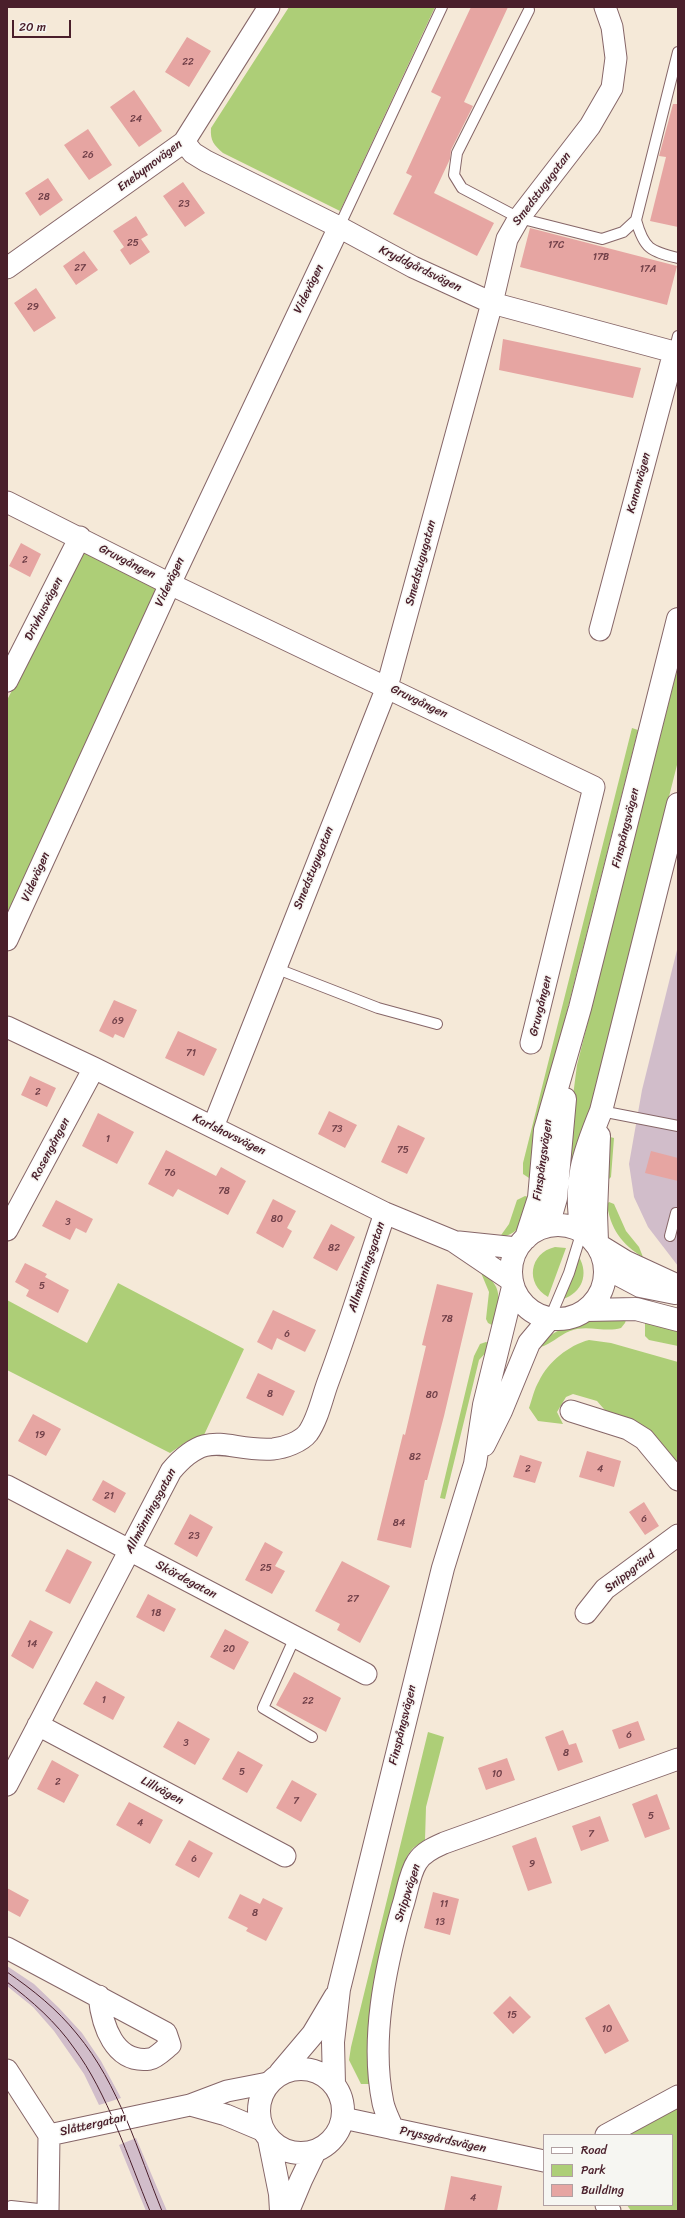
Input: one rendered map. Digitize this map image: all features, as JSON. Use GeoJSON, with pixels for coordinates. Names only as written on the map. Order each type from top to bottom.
{"type":"FeatureCollection","features":[{"type":"Feature","properties":{"kind":"main road","name":"Finspångsvägen"},"geometry":{"type":"LineString","coordinates":[[334,2084],[333,2042],[339,1989],[443,1568],[475,1464],[484,1405],[513,1284],[513,1258],[522,1243],[539,1198],[545,1130],[573,1036],[678,619]]}},
{"type":"Feature","properties":{"kind":"main road"},"geometry":{"type":"LineString","coordinates":[[678,804],[601,1111],[586,1149],[580,1172],[578,1207],[606,1268],[640,1286],[678,1294]]}},
{"type":"Feature","properties":{"kind":"main road","name":"Finspångsvägen"},"geometry":{"type":"LineString","coordinates":[[548,1226],[557,1193],[562,1117],[573,1036]]}},
{"type":"Feature","properties":{"kind":"main road"},"geometry":{"type":"LineString","coordinates":[[522,1243],[536,1230],[548,1226],[560,1225],[593,1240],[626,1262],[678,1286]]}},
{"type":"Feature","properties":{"kind":"main road"},"geometry":{"type":"LineString","coordinates":[[513,1284],[519,1298],[527,1308],[538,1315],[563,1319],[575,1316],[586,1310],[599,1295],[606,1268]]}},
{"type":"Feature","properties":{"kind":"main road"},"geometry":{"type":"LineString","coordinates":[[586,1310],[636,1309],[678,1320]]}},
{"type":"Feature","properties":{"kind":"main road","name":"Finspångsvägen"},"geometry":{"type":"LineString","coordinates":[[475,1464],[501,1411],[527,1347],[534,1336],[550,1318]]}},
{"type":"Feature","properties":{"kind":"main road","name":"Finspångsvägen"},"geometry":{"type":"LineString","coordinates":[[274,2078],[313,2034],[339,1989]]}},
{"type":"Feature","properties":{"kind":"main road"},"geometry":{"type":"LineString","coordinates":[[266,2135],[281,2149],[296,2153],[316,2150],[334,2138],[343,2118],[340,2094],[334,2084],[323,2074],[308,2068],[294,2068],[274,2078],[262,2094],[258,2106],[259,2119],[266,2135],[280,2194],[280,2211]]}},
{"type":"Feature","properties":{"kind":"main road"},"geometry":{"type":"LineString","coordinates":[[288,2211],[316,2150]]}},
{"type":"Feature","properties":{"kind":"street","name":"Enebymovägen"},"geometry":{"type":"LineString","coordinates":[[7,268],[184,142],[269,7]]}},
{"type":"Feature","properties":{"kind":"street","name":"Smedstugugatan"},"geometry":{"type":"LineString","coordinates":[[213,1127],[387,687],[492,303],[507,238],[519,218],[590,126],[612,88],[616,58],[612,27],[605,7]]}},
{"type":"Feature","properties":{"kind":"street","name":"Kryddgårdsvägen"},"geometry":{"type":"LineString","coordinates":[[184,142],[193,153],[206,161],[339,227],[413,267],[492,303],[676,344]]}},
{"type":"Feature","properties":{"kind":"street","name":"Videvägen"},"geometry":{"type":"LineString","coordinates":[[7,940],[170,584],[339,227]]}},
{"type":"Feature","properties":{"kind":"street","name":"Kanonvägen"},"geometry":{"type":"LineString","coordinates":[[600,630],[676,344]]}},
{"type":"Feature","properties":{"kind":"street","name":"Gruvgången"},"geometry":{"type":"LineString","coordinates":[[7,502],[80,537],[170,584],[594,787],[532,1043]]}},
{"type":"Feature","properties":{"kind":"street","name":"Drivhusvägen"},"geometry":{"type":"LineString","coordinates":[[7,681],[80,537]]}},
{"type":"Feature","properties":{"kind":"street","name":"Karlshovsvägen"},"geometry":{"type":"LineString","coordinates":[[7,1027],[94,1068],[385,1213],[453,1241],[513,1284]]}},
{"type":"Feature","properties":{"kind":"street","name":"Rosengången"},"geometry":{"type":"LineString","coordinates":[[7,1230],[94,1068]]}},
{"type":"Feature","properties":{"kind":"street","name":"Allmänningsgatan"},"geometry":{"type":"LineString","coordinates":[[7,1785],[171,1471],[182,1458],[193,1449],[206,1444],[273,1449],[298,1441],[307,1434],[313,1423],[332,1371],[385,1213]]}},
{"type":"Feature","properties":{"kind":"street","name":"Karlshovsvägen"},"geometry":{"type":"LineString","coordinates":[[453,1241],[522,1243]]}},
{"type":"Feature","properties":{"kind":"street"},"geometry":{"type":"LineString","coordinates":[[571,1411],[628,1429],[644,1440],[678,1480]]}},
{"type":"Feature","properties":{"kind":"street","name":"Skördegatan"},"geometry":{"type":"LineString","coordinates":[[7,1486],[366,1674]]}},
{"type":"Feature","properties":{"kind":"street","name":"Snippgränd"},"geometry":{"type":"LineString","coordinates":[[586,1613],[606,1589],[678,1535]]}},
{"type":"Feature","properties":{"kind":"street","name":"Lillvägen"},"geometry":{"type":"LineString","coordinates":[[38,1725],[286,1856]]}},
{"type":"Feature","properties":{"kind":"street","name":"Snippvägen"},"geometry":{"type":"LineString","coordinates":[[393,2129],[383,2105],[380,2082],[379,2027],[382,1994],[393,1940],[417,1861],[427,1851],[444,1843],[678,1759]]}},
{"type":"Feature","properties":{"kind":"street"},"geometry":{"type":"LineString","coordinates":[[7,1948],[99,1996]]}},
{"type":"Feature","properties":{"kind":"street","name":"Slåttergatan"},"geometry":{"type":"LineString","coordinates":[[7,2070],[49,2135],[190,2105],[228,2091],[274,2078]]}},
{"type":"Feature","properties":{"kind":"street"},"geometry":{"type":"LineString","coordinates":[[608,2134],[678,2096]]}},
{"type":"Feature","properties":{"kind":"street","name":"Slåttergatan"},"geometry":{"type":"LineString","coordinates":[[190,2105],[226,2115],[266,2135]]}},
{"type":"Feature","properties":{"kind":"street","name":"Pryssgårdsvägen"},"geometry":{"type":"LineString","coordinates":[[343,2118],[543,2161]]}},
{"type":"Feature","properties":{"kind":"street"},"geometry":{"type":"LineString","coordinates":[[48,2210],[49,2135]]}},
{"type":"Feature","properties":{"kind":"lane"},"geometry":{"type":"LineString","coordinates":[[339,227],[442,7]]}},
{"type":"Feature","properties":{"kind":"lane"},"geometry":{"type":"LineString","coordinates":[[529,10],[457,153],[454,175],[462,188],[519,218],[602,239],[623,232],[636,220]]}},
{"type":"Feature","properties":{"kind":"lane"},"geometry":{"type":"LineString","coordinates":[[678,52],[636,220],[641,238],[655,252],[678,258]]}},
{"type":"Feature","properties":{"kind":"lane"},"geometry":{"type":"LineString","coordinates":[[275,968],[378,1008],[436,1024]]}},
{"type":"Feature","properties":{"kind":"lane"},"geometry":{"type":"LineString","coordinates":[[601,1111],[678,1126]]}},
{"type":"Feature","properties":{"kind":"lane"},"geometry":{"type":"LineString","coordinates":[[670,1236],[676,1213],[678,1214]]}},
{"type":"Feature","properties":{"kind":"lane"},"geometry":{"type":"LineString","coordinates":[[550,1318],[568,1273],[593,1240]]}},
{"type":"Feature","properties":{"kind":"lane"},"geometry":{"type":"LineString","coordinates":[[294,1637],[263,1708],[312,1737]]}},
{"type":"Feature","properties":{"kind":"lane"},"geometry":{"type":"LineString","coordinates":[[11,2206],[48,2210]]}},
{"type":"Feature","properties":{"kind":"shaded area"},"geometry":{"type":"Polygon","coordinates":[[[678,946],[678,1266],[648,1227],[634,1197],[629,1164],[642,1090],[678,946]]]}},
{"type":"Feature","properties":{"kind":"shaded area"},"geometry":{"type":"Polygon","coordinates":[[[7,1966],[34,1984],[82,2033],[101,2061],[121,2098],[99,2105],[84,2074],[54,2031],[33,2007],[7,1986],[7,1966]]]}},
{"type":"Feature","properties":{"kind":"shaded area"},"geometry":{"type":"Polygon","coordinates":[[[136,2138],[167,2211],[146,2211],[119,2145],[136,2138]]]}},
{"type":"Feature","properties":{"kind":"green space"},"geometry":{"type":"Polygon","coordinates":[[[289,7],[435,7],[340,211],[223,153],[212,140],[211,128],[289,7]]]}},
{"type":"Feature","properties":{"kind":"green space"},"geometry":{"type":"Polygon","coordinates":[[[86,549],[159,587],[7,916],[7,700],[86,549]]]}},
{"type":"Feature","properties":{"kind":"green space"},"geometry":{"type":"Polygon","coordinates":[[[678,666],[678,761],[580,1149],[571,1181],[566,1181],[570,1119],[577,1065],[678,666]]]}},
{"type":"Feature","properties":{"kind":"green space"},"geometry":{"type":"Polygon","coordinates":[[[632,728],[638,730],[542,1110],[532,1177],[529,1178],[523,1174],[523,1163],[632,728]]]}},
{"type":"Feature","properties":{"kind":"green space"},"geometry":{"type":"Polygon","coordinates":[[[610,1137],[614,1138],[611,1177],[607,1181],[610,1137]]]}},
{"type":"Feature","properties":{"kind":"green space"},"geometry":{"type":"Polygon","coordinates":[[[525,1196],[531,1198],[522,1224],[514,1232],[499,1238],[509,1224],[517,1200],[525,1196]]]}},
{"type":"Feature","properties":{"kind":"green space"},"geometry":{"type":"Polygon","coordinates":[[[609,1202],[614,1204],[626,1231],[639,1247],[643,1257],[629,1247],[618,1235],[611,1221],[607,1204],[609,1202]]]}},
{"type":"Feature","properties":{"kind":"green space"},"geometry":{"type":"Polygon","coordinates":[[[555,1247],[566,1248],[548,1297],[536,1285],[533,1277],[533,1269],[535,1262],[546,1250],[555,1247]]]}},
{"type":"Feature","properties":{"kind":"green space"},"geometry":{"type":"Polygon","coordinates":[[[579,1257],[583,1270],[582,1282],[575,1292],[563,1299],[579,1257]]]}},
{"type":"Feature","properties":{"kind":"green space"},"geometry":{"type":"Polygon","coordinates":[[[479,1268],[493,1282],[498,1294],[494,1326],[488,1323],[486,1319],[489,1292],[479,1268]]]}},
{"type":"Feature","properties":{"kind":"green space"},"geometry":{"type":"Polygon","coordinates":[[[118,1283],[244,1349],[204,1435],[186,1442],[170,1453],[7,1370],[7,1300],[87,1343],[118,1283]]]}},
{"type":"Feature","properties":{"kind":"green space"},"geometry":{"type":"Polygon","coordinates":[[[627,1317],[621,1328],[609,1330],[589,1328],[576,1329],[566,1333],[549,1344],[537,1347],[546,1338],[556,1332],[578,1323],[627,1317]]]}},
{"type":"Feature","properties":{"kind":"green space"},"geometry":{"type":"Polygon","coordinates":[[[645,1319],[678,1325],[678,1346],[649,1340],[645,1336],[645,1319]]]}},
{"type":"Feature","properties":{"kind":"green space"},"geometry":{"type":"Polygon","coordinates":[[[589,1340],[611,1343],[678,1362],[678,1471],[610,1416],[597,1401],[573,1394],[566,1397],[557,1412],[563,1424],[538,1421],[529,1408],[537,1384],[548,1367],[567,1350],[581,1342],[589,1340]]]}},
{"type":"Feature","properties":{"kind":"green space"},"geometry":{"type":"Polygon","coordinates":[[[486,1342],[488,1343],[489,1349],[479,1360],[445,1499],[440,1498],[474,1356],[480,1344],[486,1342]]]}},
{"type":"Feature","properties":{"kind":"green space"},"geometry":{"type":"Polygon","coordinates":[[[428,1732],[444,1737],[426,1807],[425,1840],[413,1848],[407,1856],[373,1993],[370,2084],[361,2084],[349,2060],[351,2047],[428,1732]]]}},
{"type":"Feature","properties":{"kind":"green space"},"geometry":{"type":"Polygon","coordinates":[[[678,2108],[678,2211],[631,2211],[628,2206],[673,2206],[673,2134],[631,2134],[678,2108]]]}},
{"type":"Feature","properties":{"kind":"building"},"geometry":{"type":"Polygon","coordinates":[[[471,7],[508,7],[464,102],[473,106],[451,150],[450,159],[434,193],[494,223],[477,256],[393,214],[412,176],[406,173],[441,97],[431,92],[471,7]]]}},
{"type":"Feature","properties":{"kind":"building"},"geometry":{"type":"Polygon","coordinates":[[[187,37],[211,51],[189,87],[165,72],[187,37]]]}},
{"type":"Feature","properties":{"kind":"building"},"geometry":{"type":"Polygon","coordinates":[[[134,90],[162,131],[139,147],[110,107],[134,90]]]}},
{"type":"Feature","properties":{"kind":"building"},"geometry":{"type":"Polygon","coordinates":[[[673,104],[678,104],[678,227],[650,221],[666,157],[659,156],[673,104]]]}},
{"type":"Feature","properties":{"kind":"building"},"geometry":{"type":"Polygon","coordinates":[[[88,129],[112,165],[89,180],[64,145],[88,129]]]}},
{"type":"Feature","properties":{"kind":"building"},"geometry":{"type":"Polygon","coordinates":[[[48,178],[63,200],[40,216],[25,193],[48,178]]]}},
{"type":"Feature","properties":{"kind":"building"},"geometry":{"type":"Polygon","coordinates":[[[183,182],[205,213],[185,227],[163,196],[183,182]]]}},
{"type":"Feature","properties":{"kind":"building"},"geometry":{"type":"Polygon","coordinates":[[[136,216],[148,235],[141,239],[150,252],[130,265],[120,250],[124,247],[113,231],[136,216]]]}},
{"type":"Feature","properties":{"kind":"building"},"geometry":{"type":"Polygon","coordinates":[[[530,228],[677,266],[667,305],[520,267],[530,228]]]}},
{"type":"Feature","properties":{"kind":"building"},"geometry":{"type":"Polygon","coordinates":[[[84,251],[98,270],[76,285],[63,266],[84,251]]]}},
{"type":"Feature","properties":{"kind":"building"},"geometry":{"type":"Polygon","coordinates":[[[36,288],[56,318],[34,332],[14,303],[36,288]]]}},
{"type":"Feature","properties":{"kind":"building"},"geometry":{"type":"Polygon","coordinates":[[[503,339],[641,368],[633,398],[499,370],[503,339]]]}},
{"type":"Feature","properties":{"kind":"building"},"geometry":{"type":"Polygon","coordinates":[[[21,543],[41,554],[30,577],[9,566],[21,543]]]}},
{"type":"Feature","properties":{"kind":"building"},"geometry":{"type":"Polygon","coordinates":[[[114,1000],[137,1010],[124,1038],[115,1034],[113,1038],[99,1031],[114,1000]]]}},
{"type":"Feature","properties":{"kind":"building"},"geometry":{"type":"Polygon","coordinates":[[[178,1031],[217,1049],[204,1076],[165,1058],[178,1031]]]}},
{"type":"Feature","properties":{"kind":"building"},"geometry":{"type":"Polygon","coordinates":[[[30,1076],[56,1088],[47,1107],[21,1095],[30,1076]]]}},
{"type":"Feature","properties":{"kind":"building"},"geometry":{"type":"Polygon","coordinates":[[[329,1111],[357,1125],[345,1148],[318,1134],[329,1111]]]}},
{"type":"Feature","properties":{"kind":"building"},"geometry":{"type":"Polygon","coordinates":[[[98,1113],[134,1132],[117,1164],[82,1146],[98,1113]]]}},
{"type":"Feature","properties":{"kind":"building"},"geometry":{"type":"Polygon","coordinates":[[[398,1125],[425,1138],[407,1174],[381,1162],[398,1125]]]}},
{"type":"Feature","properties":{"kind":"building"},"geometry":{"type":"Polygon","coordinates":[[[166,1150],[216,1176],[221,1167],[246,1181],[228,1215],[178,1189],[173,1197],[148,1184],[166,1150]]]}},
{"type":"Feature","properties":{"kind":"building"},"geometry":{"type":"Polygon","coordinates":[[[651,1151],[678,1158],[678,1181],[645,1173],[651,1151]]]}},
{"type":"Feature","properties":{"kind":"building"},"geometry":{"type":"Polygon","coordinates":[[[273,1199],[296,1211],[287,1228],[292,1231],[283,1248],[256,1233],[273,1199]]]}},
{"type":"Feature","properties":{"kind":"building"},"geometry":{"type":"Polygon","coordinates":[[[56,1200],[93,1219],[86,1233],[76,1228],[70,1240],[42,1226],[56,1200]]]}},
{"type":"Feature","properties":{"kind":"building"},"geometry":{"type":"Polygon","coordinates":[[[331,1224],[355,1237],[337,1271],[313,1258],[331,1224]]]}},
{"type":"Feature","properties":{"kind":"building"},"geometry":{"type":"Polygon","coordinates":[[[25,1263],[47,1274],[45,1277],[69,1290],[58,1313],[26,1296],[29,1290],[15,1282],[25,1263]]]}},
{"type":"Feature","properties":{"kind":"building"},"geometry":{"type":"Polygon","coordinates":[[[437,1284],[473,1293],[444,1416],[427,1480],[425,1480],[411,1548],[377,1540],[403,1434],[405,1435],[426,1346],[422,1345],[437,1284]]]}},
{"type":"Feature","properties":{"kind":"building"},"geometry":{"type":"Polygon","coordinates":[[[273,1310],[316,1330],[305,1352],[277,1338],[272,1350],[257,1342],[273,1310]]]}},
{"type":"Feature","properties":{"kind":"building"},"geometry":{"type":"Polygon","coordinates":[[[258,1373],[295,1391],[283,1416],[246,1398],[258,1373]]]}},
{"type":"Feature","properties":{"kind":"building"},"geometry":{"type":"Polygon","coordinates":[[[33,1414],[61,1429],[46,1456],[18,1441],[33,1414]]]}},
{"type":"Feature","properties":{"kind":"building"},"geometry":{"type":"Polygon","coordinates":[[[587,1451],[621,1461],[614,1487],[579,1477],[587,1451]]]}},
{"type":"Feature","properties":{"kind":"building"},"geometry":{"type":"Polygon","coordinates":[[[520,1455],[542,1462],[535,1483],[513,1477],[520,1455]]]}},
{"type":"Feature","properties":{"kind":"building"},"geometry":{"type":"Polygon","coordinates":[[[103,1480],[126,1493],[115,1513],[92,1500],[103,1480]]]}},
{"type":"Feature","properties":{"kind":"building"},"geometry":{"type":"Polygon","coordinates":[[[644,1502],[659,1526],[645,1535],[629,1512],[644,1502]]]}},
{"type":"Feature","properties":{"kind":"building"},"geometry":{"type":"Polygon","coordinates":[[[190,1514],[213,1527],[197,1557],[174,1544],[190,1514]]]}},
{"type":"Feature","properties":{"kind":"building"},"geometry":{"type":"Polygon","coordinates":[[[265,1542],[283,1552],[275,1566],[285,1571],[272,1594],[245,1580],[265,1542]]]}},
{"type":"Feature","properties":{"kind":"building"},"geometry":{"type":"Polygon","coordinates":[[[67,1549],[92,1562],[70,1604],[45,1591],[67,1549]]]}},
{"type":"Feature","properties":{"kind":"building"},"geometry":{"type":"Polygon","coordinates":[[[342,1561],[390,1586],[360,1643],[337,1630],[340,1624],[315,1611],[342,1561]]]}},
{"type":"Feature","properties":{"kind":"building"},"geometry":{"type":"Polygon","coordinates":[[[148,1594],[176,1609],[164,1632],[136,1617],[148,1594]]]}},
{"type":"Feature","properties":{"kind":"building"},"geometry":{"type":"Polygon","coordinates":[[[30,1620],[53,1632],[33,1669],[11,1656],[30,1620]]]}},
{"type":"Feature","properties":{"kind":"building"},"geometry":{"type":"Polygon","coordinates":[[[225,1629],[249,1642],[234,1670],[210,1657],[225,1629]]]}},
{"type":"Feature","properties":{"kind":"building"},"geometry":{"type":"Polygon","coordinates":[[[294,1672],[341,1698],[326,1732],[276,1705],[294,1672]]]}},
{"type":"Feature","properties":{"kind":"building"},"geometry":{"type":"Polygon","coordinates":[[[96,1681],[125,1697],[113,1720],[83,1704],[96,1681]]]}},
{"type":"Feature","properties":{"kind":"building"},"geometry":{"type":"Polygon","coordinates":[[[178,1721],[210,1739],[195,1765],[163,1747],[178,1721]]]}},
{"type":"Feature","properties":{"kind":"building"},"geometry":{"type":"Polygon","coordinates":[[[638,1721],[645,1740],[619,1749],[612,1730],[638,1721]]]}},
{"type":"Feature","properties":{"kind":"building"},"geometry":{"type":"Polygon","coordinates":[[[563,1730],[569,1745],[576,1743],[583,1762],[558,1771],[545,1737],[563,1730]]]}},
{"type":"Feature","properties":{"kind":"building"},"geometry":{"type":"Polygon","coordinates":[[[238,1751],[263,1765],[247,1793],[222,1779],[238,1751]]]}},
{"type":"Feature","properties":{"kind":"building"},"geometry":{"type":"Polygon","coordinates":[[[507,1758],[515,1780],[486,1790],[478,1768],[507,1758]]]}},
{"type":"Feature","properties":{"kind":"building"},"geometry":{"type":"Polygon","coordinates":[[[52,1760],[79,1775],[64,1803],[37,1789],[52,1760]]]}},
{"type":"Feature","properties":{"kind":"building"},"geometry":{"type":"Polygon","coordinates":[[[292,1780],[317,1794],[301,1822],[276,1808],[292,1780]]]}},
{"type":"Feature","properties":{"kind":"building"},"geometry":{"type":"Polygon","coordinates":[[[657,1794],[670,1829],[645,1838],[632,1804],[657,1794]]]}},
{"type":"Feature","properties":{"kind":"building"},"geometry":{"type":"Polygon","coordinates":[[[129,1802],[163,1820],[150,1844],[116,1825],[129,1802]]]}},
{"type":"Feature","properties":{"kind":"building"},"geometry":{"type":"Polygon","coordinates":[[[600,1816],[609,1841],[581,1851],[572,1826],[600,1816]]]}},
{"type":"Feature","properties":{"kind":"building"},"geometry":{"type":"Polygon","coordinates":[[[536,1837],[552,1883],[528,1891],[512,1846],[536,1837]]]}},
{"type":"Feature","properties":{"kind":"building"},"geometry":{"type":"Polygon","coordinates":[[[189,1840],[213,1853],[199,1878],[175,1865],[189,1840]]]}},
{"type":"Feature","properties":{"kind":"building"},"geometry":{"type":"Polygon","coordinates":[[[7,1888],[29,1900],[20,1917],[7,1910],[7,1888]]]}},
{"type":"Feature","properties":{"kind":"building"},"geometry":{"type":"Polygon","coordinates":[[[433,1892],[459,1899],[450,1935],[424,1928],[433,1892]]]}},
{"type":"Feature","properties":{"kind":"building"},"geometry":{"type":"Polygon","coordinates":[[[240,1894],[260,1904],[263,1898],[283,1908],[266,1941],[246,1931],[248,1928],[228,1918],[240,1894]]]}},
{"type":"Feature","properties":{"kind":"building"},"geometry":{"type":"Polygon","coordinates":[[[510,1996],[531,2017],[513,2034],[493,2013],[510,1996]]]}},
{"type":"Feature","properties":{"kind":"building"},"geometry":{"type":"Polygon","coordinates":[[[609,2004],[629,2041],[605,2054],[585,2018],[609,2004]]]}},
{"type":"Feature","properties":{"kind":"building"},"geometry":{"type":"Polygon","coordinates":[[[451,2176],[502,2186],[497,2211],[444,2211],[451,2176]]]}},
{"type":"Feature","properties":{"kind":"tram line"},"geometry":{"type":"LineString","coordinates":[[7,1972],[53,2008],[77,2034],[105,2074],[136,2142],[162,2211]]}},
{"type":"Feature","properties":{"kind":"tram line"},"geometry":{"type":"LineString","coordinates":[[7,1982],[34,2004],[67,2038],[86,2066],[107,2105],[150,2211]]}}]}
